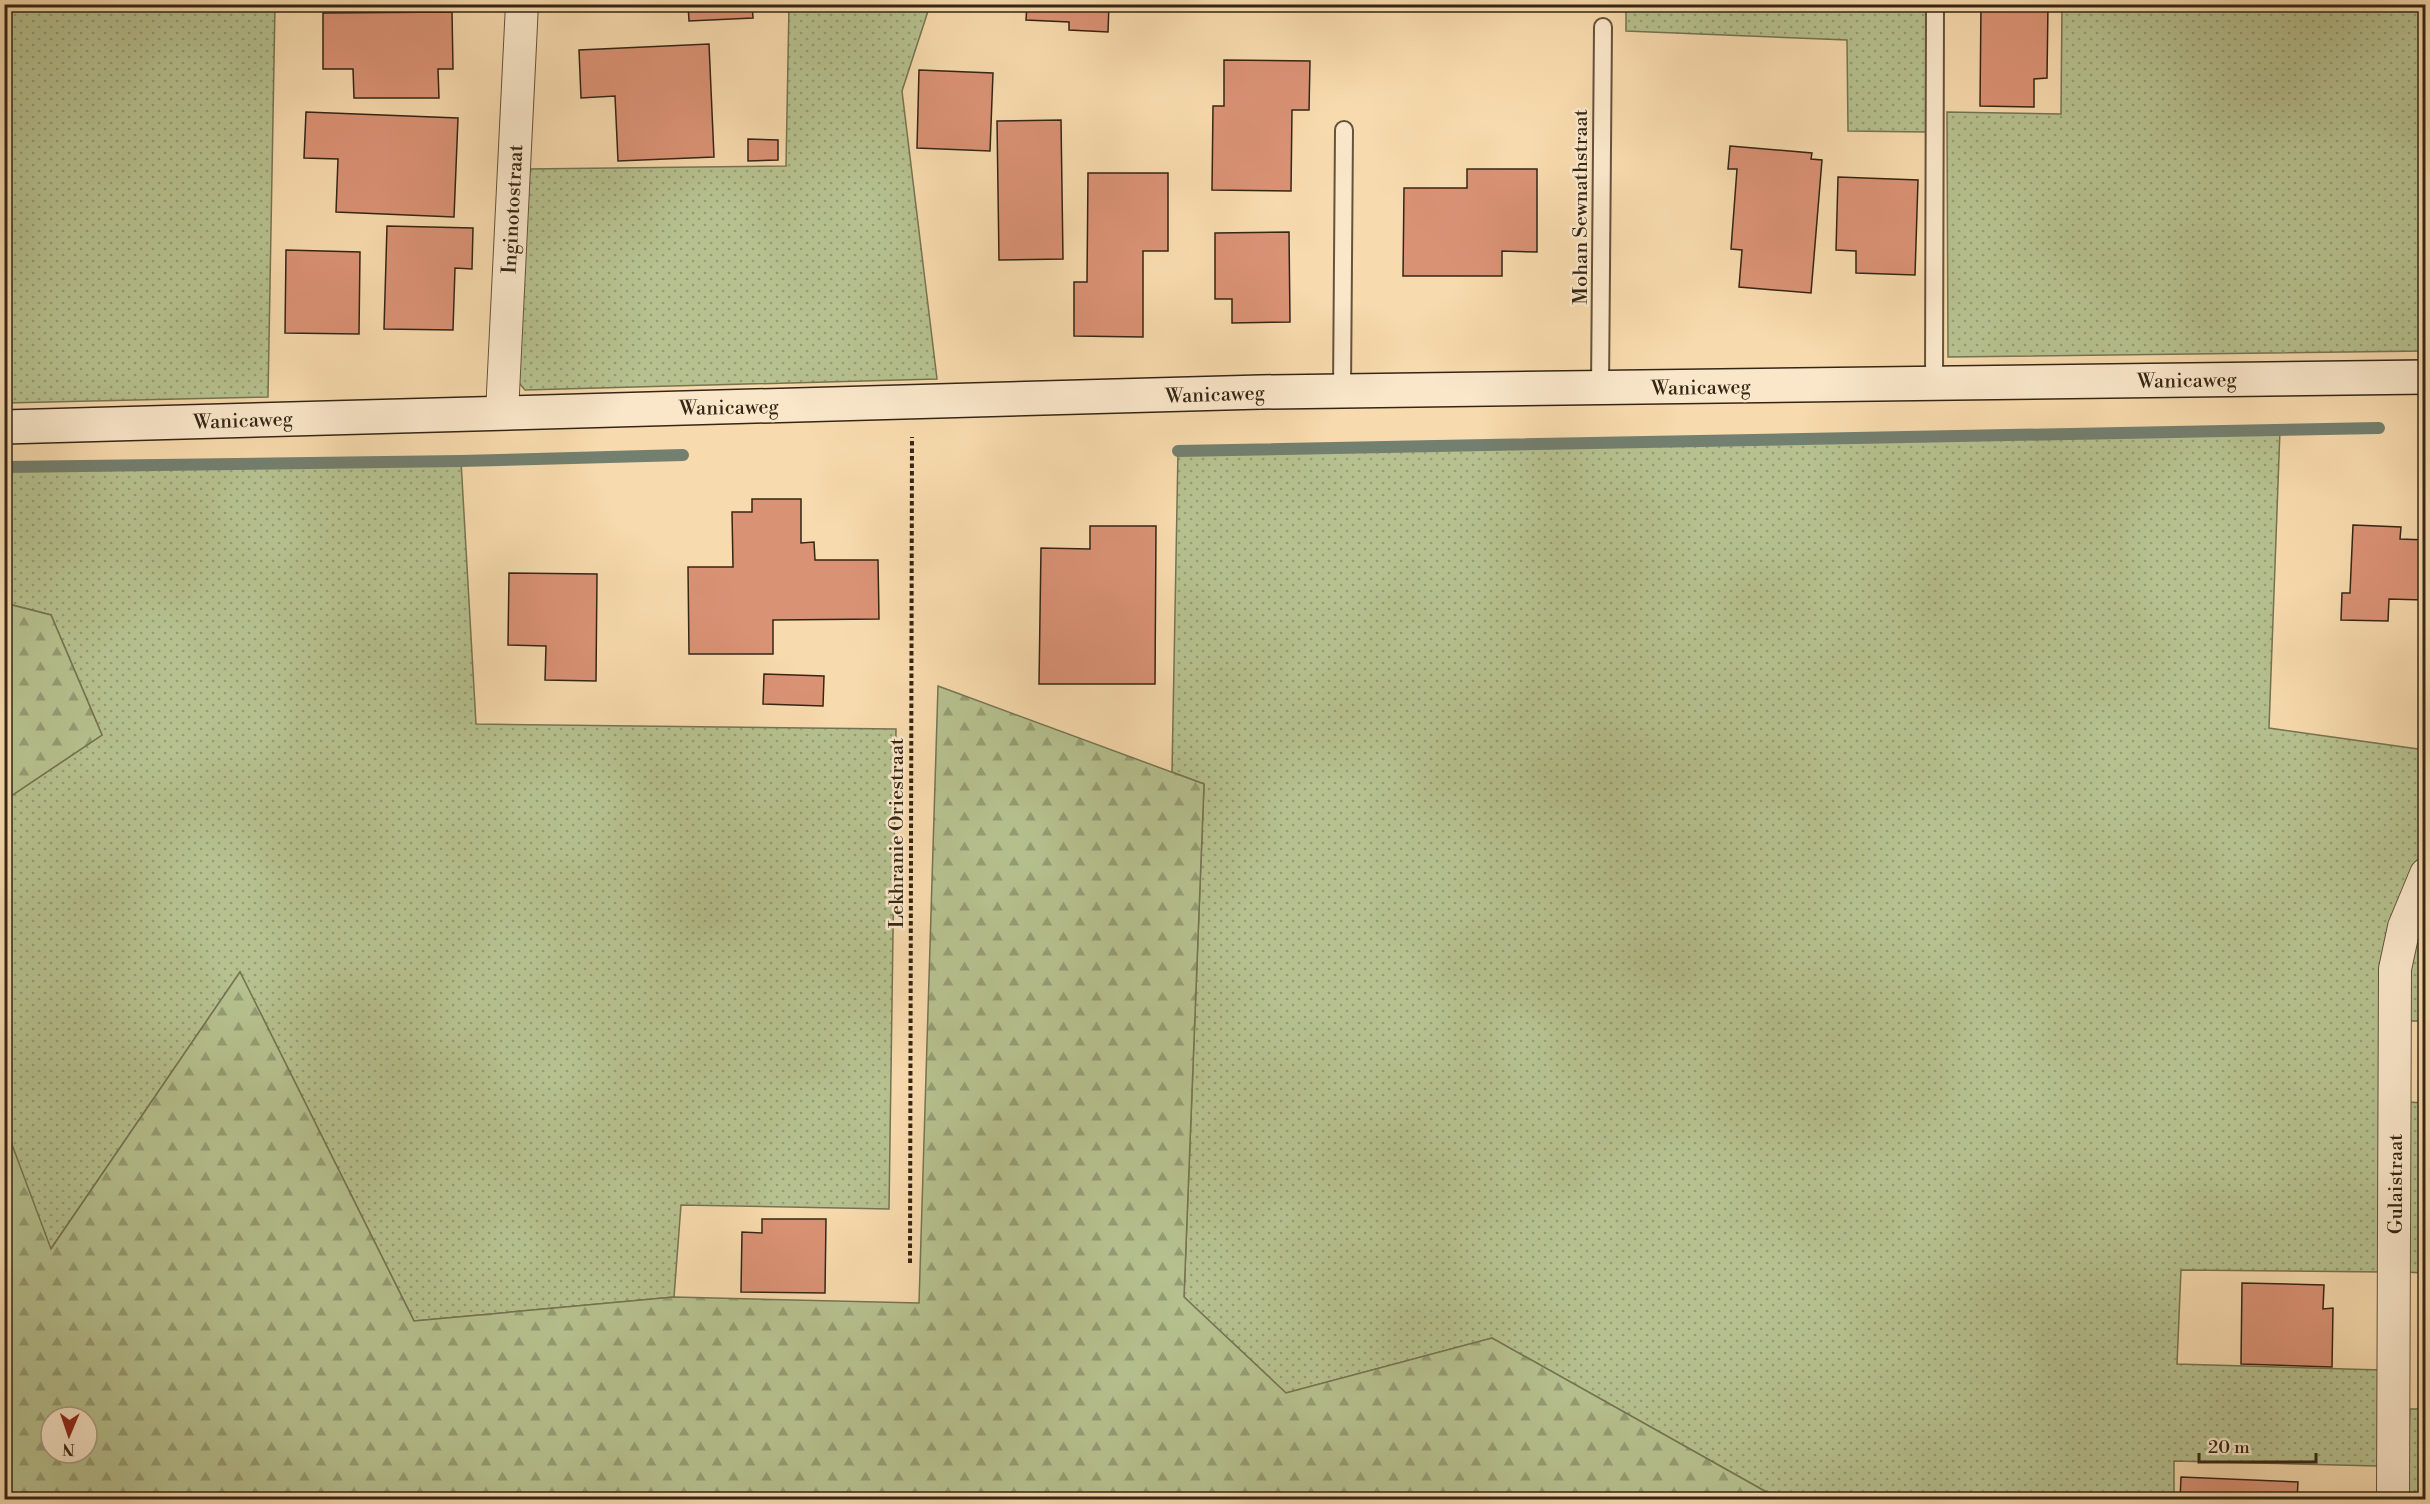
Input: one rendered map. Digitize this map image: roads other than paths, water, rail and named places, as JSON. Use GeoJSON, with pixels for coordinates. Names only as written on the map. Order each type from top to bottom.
{"type":"FeatureCollection","features":[{"type":"Feature","properties":{"kind":"street","name":"Inginotostraat"},"geometry":{"type":"LineString","coordinates":[[502,413],[522,4]]}},
{"type":"Feature","properties":{"kind":"street","name":"Wanicaweg"},"geometry":{"type":"LineString","coordinates":[[4,426],[1342,391],[2426,377]]}},
{"type":"Feature","properties":{"kind":"street","name":"Gulaistraat"},"geometry":{"type":"LineString","coordinates":[[2393,1500],[2395,969],[2404,927],[2426,874]]}},
{"type":"Feature","properties":{"kind":"lane"},"geometry":{"type":"LineString","coordinates":[[1934,383],[1935,4]]}},
{"type":"Feature","properties":{"kind":"lane","name":"Mohan Sewnathstraat"},"geometry":{"type":"LineString","coordinates":[[1600,388],[1603,27]]}},
{"type":"Feature","properties":{"kind":"lane"},"geometry":{"type":"LineString","coordinates":[[1342,391],[1344,130]]}},
{"type":"Feature","properties":{"kind":"waterway"},"geometry":{"type":"LineString","coordinates":[[1178,451],[2379,428]]}},
{"type":"Feature","properties":{"kind":"waterway"},"geometry":{"type":"LineString","coordinates":[[4,467],[461,461],[683,455]]}}]}
